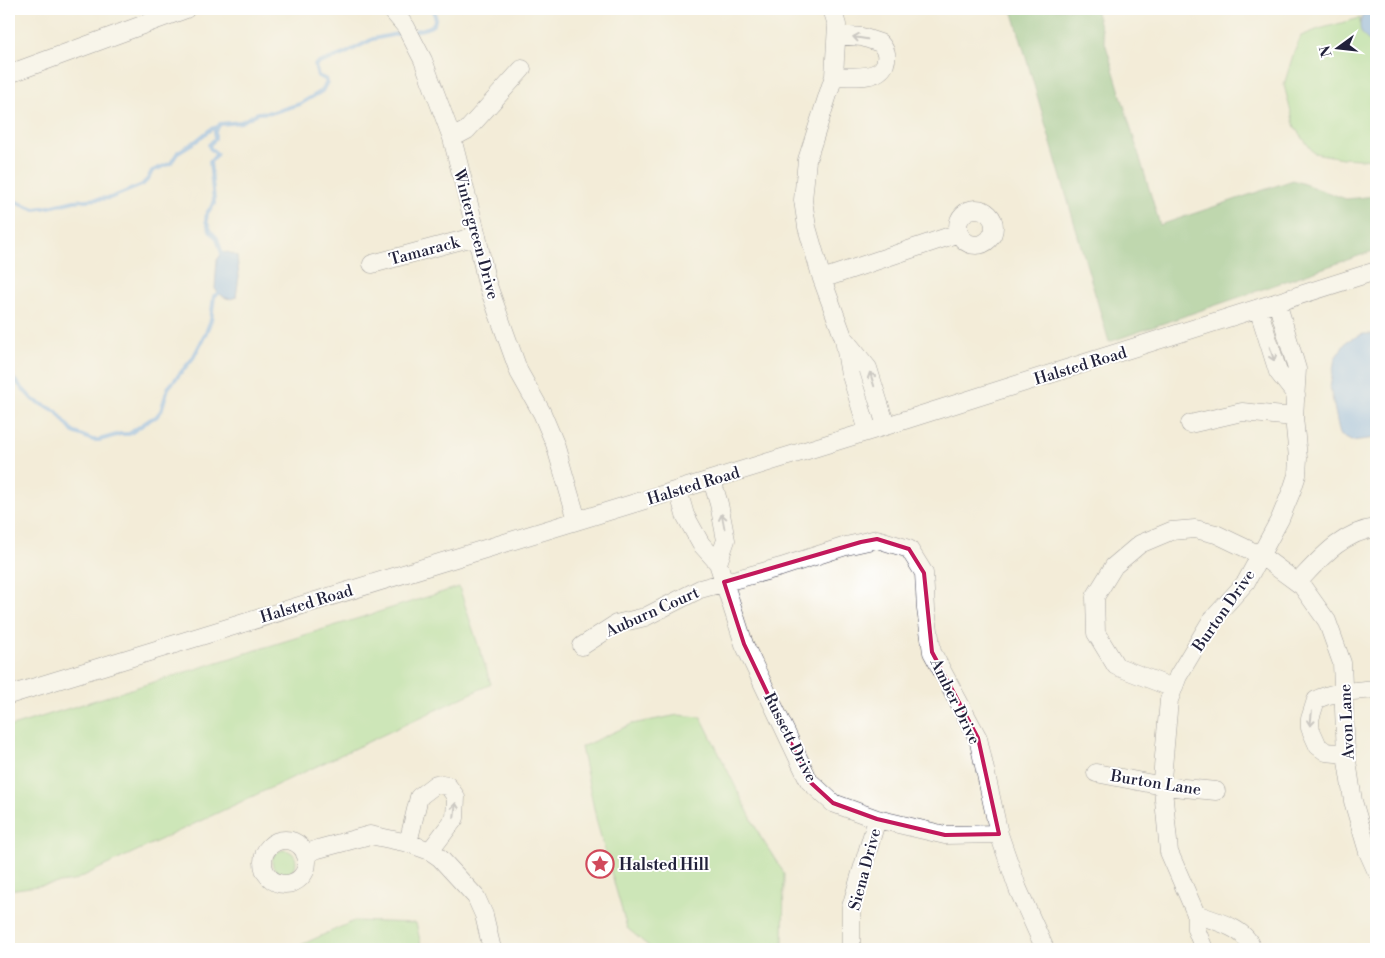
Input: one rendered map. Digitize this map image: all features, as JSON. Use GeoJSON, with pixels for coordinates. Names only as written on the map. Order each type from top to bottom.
{"type":"FeatureCollection","features":[{"type":"Feature","properties":{"kind":"street"},"geometry":{"type":"LineString","coordinates":[[9,74],[186,9]]}},
{"type":"Feature","properties":{"kind":"street","name":"Wintergreen Drive"},"geometry":{"type":"LineString","coordinates":[[391,9],[406,27],[423,60],[452,138],[486,280],[519,372],[542,413],[554,444],[577,520]]}},
{"type":"Feature","properties":{"kind":"street"},"geometry":{"type":"LineString","coordinates":[[832,9],[837,25],[834,76],[807,160],[803,200],[806,227],[822,279],[844,339],[849,369],[868,431]]}},
{"type":"Feature","properties":{"kind":"street"},"geometry":{"type":"LineString","coordinates":[[834,76],[870,76],[883,68],[887,52],[880,43],[862,37],[837,34]]}},
{"type":"Feature","properties":{"kind":"street"},"geometry":{"type":"LineString","coordinates":[[452,138],[467,130],[522,69]]}},
{"type":"Feature","properties":{"kind":"street"},"geometry":{"type":"LineString","coordinates":[[822,279],[959,233]]}},
{"type":"Feature","properties":{"kind":"street","name":"Tamarack"},"geometry":{"type":"LineString","coordinates":[[372,264],[477,236]]}},
{"type":"Feature","properties":{"kind":"street","name":"Halsted Road"},"geometry":{"type":"LineString","coordinates":[[9,695],[712,480],[1376,271]]}},
{"type":"Feature","properties":{"kind":"street","name":"Burton Drive"},"geometry":{"type":"LineString","coordinates":[[1204,949],[1196,929],[1196,914],[1169,852],[1163,786],[1169,700],[1178,676],[1211,621],[1246,582],[1280,519],[1292,490],[1296,475],[1297,438],[1294,417],[1297,369],[1277,302]]}},
{"type":"Feature","properties":{"kind":"street"},"geometry":{"type":"LineString","coordinates":[[1258,308],[1278,372],[1296,395]]}},
{"type":"Feature","properties":{"kind":"street"},"geometry":{"type":"LineString","coordinates":[[844,339],[868,368],[886,426]]}},
{"type":"Feature","properties":{"kind":"street"},"geometry":{"type":"LineString","coordinates":[[1190,424],[1242,412],[1294,417]]}},
{"type":"Feature","properties":{"kind":"street"},"geometry":{"type":"LineString","coordinates":[[712,480],[726,540],[718,563]]}},
{"type":"Feature","properties":{"kind":"street","name":"Russett Drive"},"geometry":{"type":"LineString","coordinates":[[678,490],[685,515],[701,544],[718,563],[744,644],[809,781],[833,803],[877,819],[945,835],[999,834]]}},
{"type":"Feature","properties":{"kind":"street"},"geometry":{"type":"LineString","coordinates":[[1298,582],[1338,543],[1366,530],[1376,528]]}},
{"type":"Feature","properties":{"kind":"street","name":"Avon Lane"},"geometry":{"type":"LineString","coordinates":[[1173,688],[1116,666],[1096,633],[1094,598],[1114,566],[1140,544],[1171,530],[1195,529],[1216,534],[1260,555],[1298,582],[1327,621],[1342,663],[1346,754],[1353,801],[1368,852],[1376,870]]}},
{"type":"Feature","properties":{"kind":"street","name":"Amber Drive"},"geometry":{"type":"LineString","coordinates":[[724,582],[861,542],[877,540],[909,549],[924,573],[926,609],[932,652],[978,738],[999,834],[1018,889],[1045,949]]}},
{"type":"Feature","properties":{"kind":"street","name":"Auburn Court"},"geometry":{"type":"LineString","coordinates":[[582,646],[616,624],[645,617],[700,589],[724,582]]}},
{"type":"Feature","properties":{"kind":"street"},"geometry":{"type":"LineString","coordinates":[[1346,754],[1326,752],[1318,746],[1310,728],[1310,719],[1316,700],[1324,695],[1376,688]]}},
{"type":"Feature","properties":{"kind":"street","name":"Burton Lane"},"geometry":{"type":"LineString","coordinates":[[1096,773],[1163,786],[1216,791]]}},
{"type":"Feature","properties":{"kind":"street"},"geometry":{"type":"LineString","coordinates":[[408,843],[418,797],[436,784],[448,786],[456,797],[455,818],[430,851]]}},
{"type":"Feature","properties":{"kind":"street","name":"Siena Drive"},"geometry":{"type":"LineString","coordinates":[[851,949],[851,907],[877,819]]}},
{"type":"Feature","properties":{"kind":"street"},"geometry":{"type":"LineString","coordinates":[[305,854],[370,835],[408,843],[430,851],[440,858],[476,898],[484,915],[492,949]]}},
{"type":"Feature","properties":{"kind":"street"},"geometry":{"type":"LineString","coordinates":[[1196,914],[1226,925],[1242,935],[1252,949]]}},
{"type":"Feature","properties":{"kind":"highlighted area"},"geometry":{"type":"Polygon","coordinates":[[[877,539],[909,549],[924,573],[932,652],[978,738],[999,834],[945,835],[877,819],[833,803],[809,781],[744,644],[724,582],[877,539]]]}},
{"type":"Feature","properties":{"kind":"green space"},"geometry":{"type":"Polygon","coordinates":[[[1007,9],[1095,9],[1160,225],[1293,180],[1346,199],[1376,196],[1376,250],[1109,342],[1013,13],[1007,9]]]}},
{"type":"Feature","properties":{"kind":"green space"},"geometry":{"type":"Polygon","coordinates":[[[1360,18],[1361,29],[1365,36],[1373,43],[1376,41],[1376,160],[1342,158],[1314,153],[1295,128],[1284,85],[1301,36],[1360,18]]]}},
{"type":"Feature","properties":{"kind":"green space"},"geometry":{"type":"Polygon","coordinates":[[[459,587],[491,684],[73,881],[9,890],[9,727],[459,587]]]}},
{"type":"Feature","properties":{"kind":"green space"},"geometry":{"type":"Polygon","coordinates":[[[678,715],[701,717],[760,836],[784,873],[783,949],[652,949],[627,928],[597,823],[581,747],[632,724],[678,715]]]}},
{"type":"Feature","properties":{"kind":"green space"},"geometry":{"type":"Polygon","coordinates":[[[284,850],[289,851],[295,857],[295,867],[289,873],[284,874],[279,873],[273,867],[272,862],[273,857],[279,851],[284,850]]]}},
{"type":"Feature","properties":{"kind":"green space"},"geometry":{"type":"Polygon","coordinates":[[[354,921],[416,923],[422,949],[292,949],[354,921]]]}},
{"type":"Feature","properties":{"kind":"water"},"geometry":{"type":"Polygon","coordinates":[[[1367,9],[1376,9],[1376,41],[1373,43],[1364,36],[1360,28],[1361,19],[1367,9]]]}},
{"type":"Feature","properties":{"kind":"water"},"geometry":{"type":"Polygon","coordinates":[[[228,252],[237,256],[239,276],[236,297],[230,299],[224,297],[215,289],[217,260],[222,253],[228,252]]]}},
{"type":"Feature","properties":{"kind":"water"},"geometry":{"type":"Polygon","coordinates":[[[1363,334],[1376,334],[1376,438],[1351,441],[1340,435],[1330,387],[1335,358],[1347,341],[1363,334]]]}},
{"type":"Feature","properties":{"kind":"waterway"},"geometry":{"type":"LineString","coordinates":[[414,31],[428,28],[434,24],[434,9]]}},
{"type":"Feature","properties":{"kind":"waterway"},"geometry":{"type":"LineString","coordinates":[[9,199],[35,209],[74,201],[110,198],[142,185],[152,171],[171,163],[178,152],[220,124],[241,122],[258,113],[274,112],[300,104],[322,91],[327,82],[318,76],[316,64],[344,54],[373,39],[402,33]]}},
{"type":"Feature","properties":{"kind":"waterway"},"geometry":{"type":"LineString","coordinates":[[218,127],[215,131],[215,139],[209,145],[217,154],[210,162],[214,204],[207,213],[206,221],[211,232],[217,238],[223,257]]}},
{"type":"Feature","properties":{"kind":"waterway"},"geometry":{"type":"LineString","coordinates":[[9,374],[33,400],[56,411],[73,432],[93,440],[129,434],[156,417],[161,411],[168,388],[193,358],[205,335],[211,320],[214,296],[221,289]]}},
{"type":"Feature","properties":{"kind":"place","name":"Halsted Hill"},"geometry":{"type":"Point","coordinates":[600,864]}}]}
